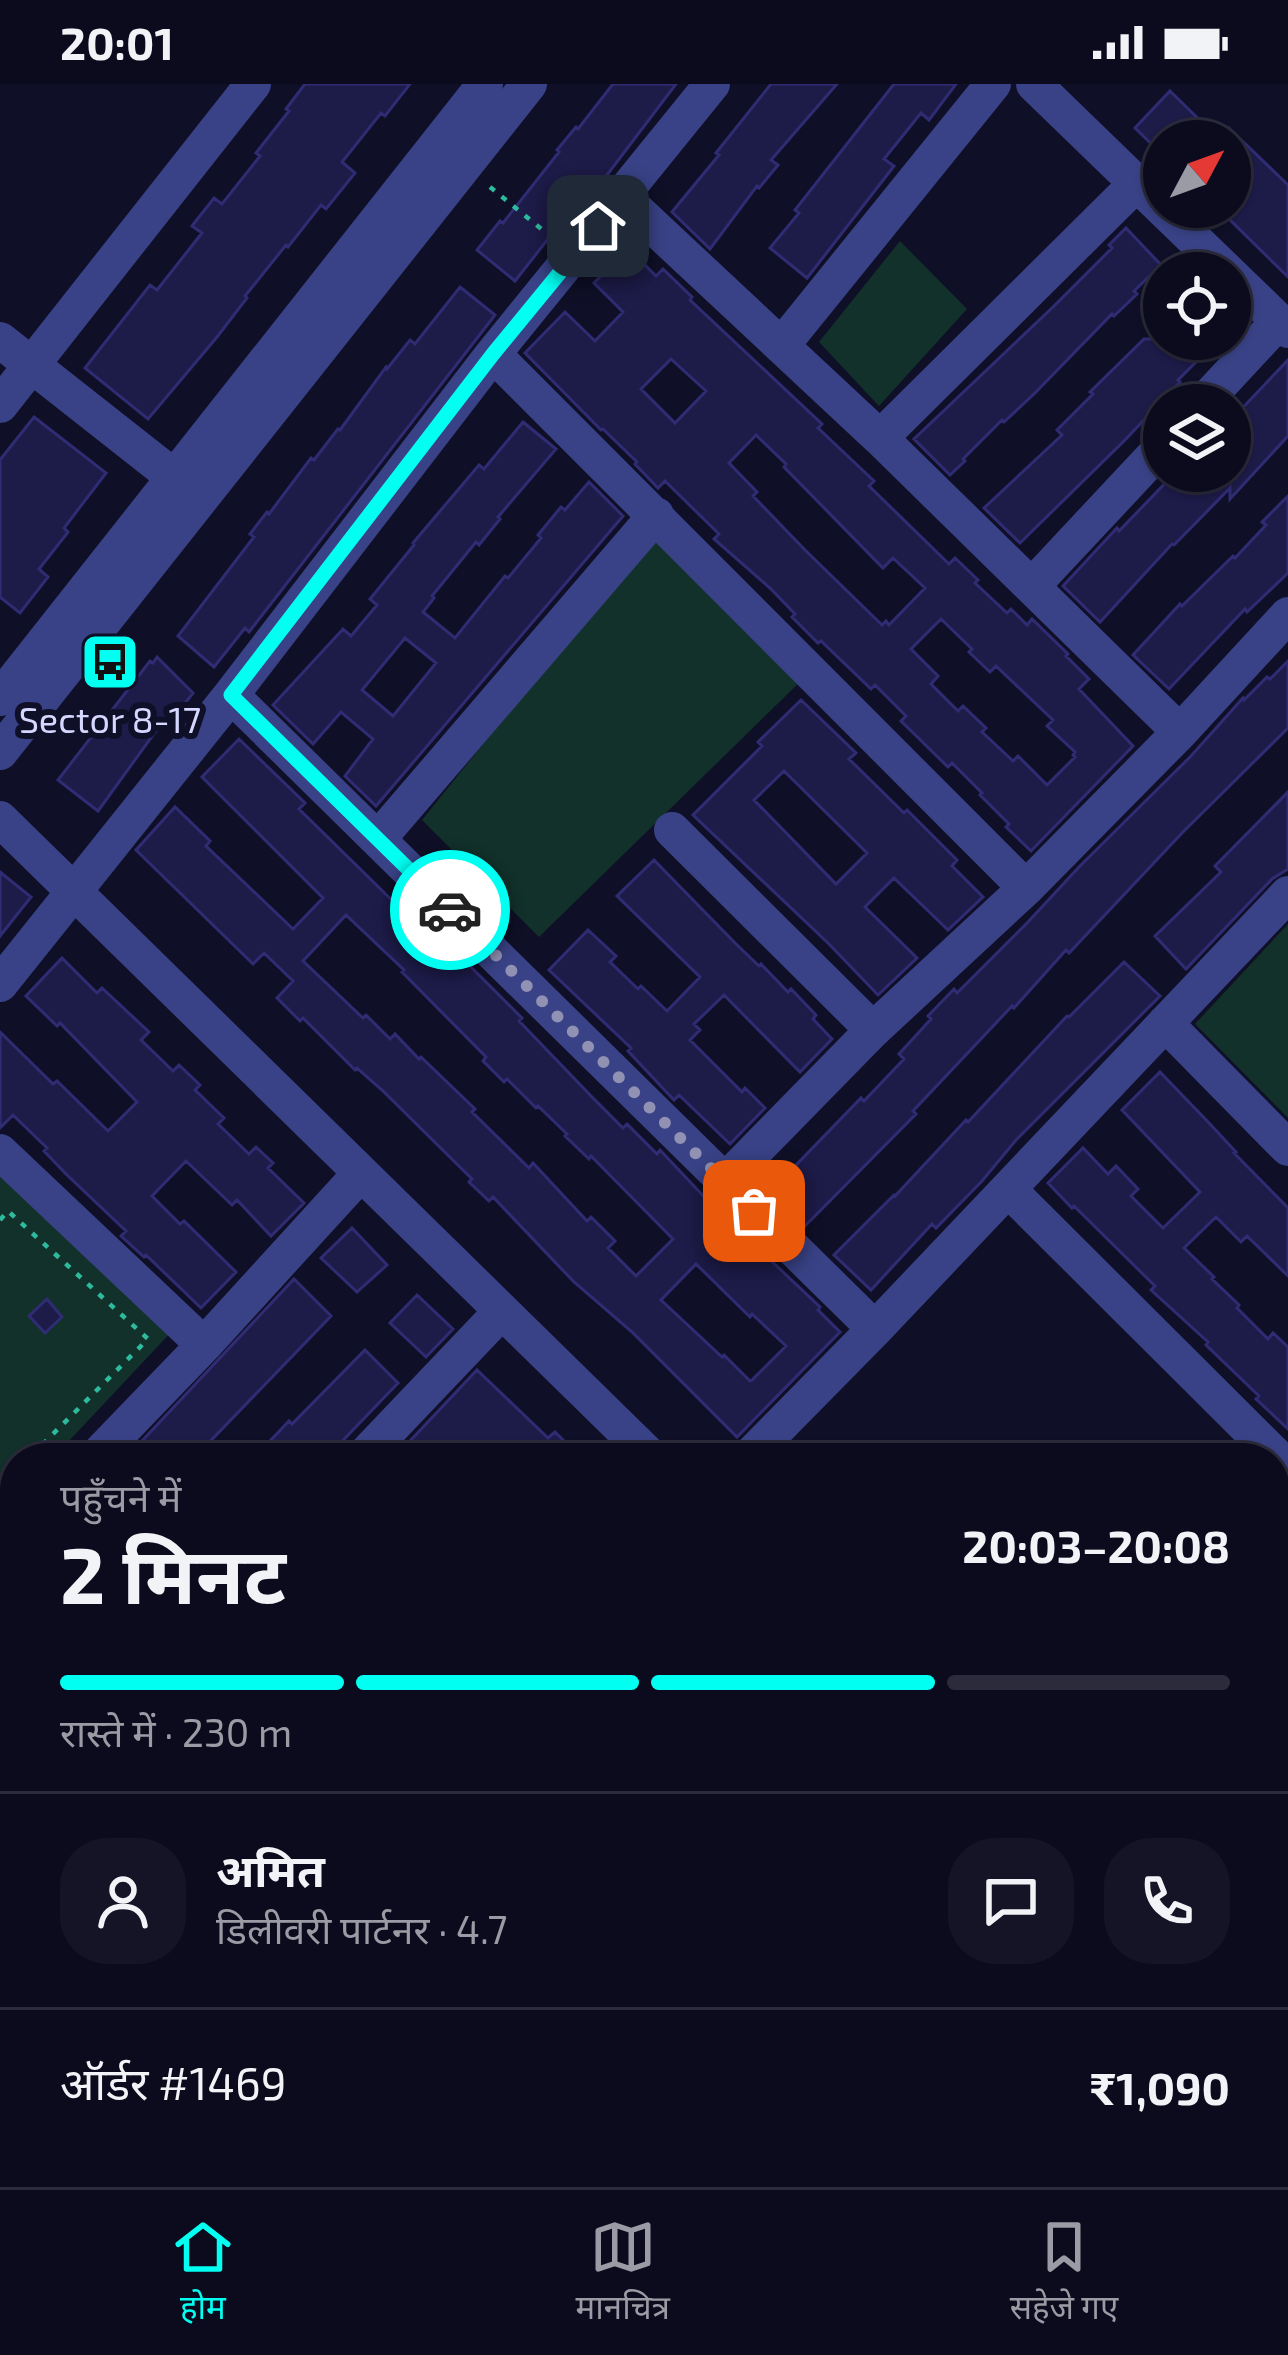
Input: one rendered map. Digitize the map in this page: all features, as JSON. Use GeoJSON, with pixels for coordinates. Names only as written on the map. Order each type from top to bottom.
{"type":"FeatureCollection","features":[{"type":"Feature","properties":{"kind":"street"},"geometry":{"type":"LineString","coordinates":[[0,405],[253,84]]}},
{"type":"Feature","properties":{"kind":"street"},"geometry":{"type":"LineString","coordinates":[[0,698],[485,84]]}},
{"type":"Feature","properties":{"kind":"street"},"geometry":{"type":"LineString","coordinates":[[0,752],[529,84]]}},
{"type":"Feature","properties":{"kind":"street"},"geometry":{"type":"LineString","coordinates":[[0,984],[231,695],[493,354],[712,84]]}},
{"type":"Feature","properties":{"kind":"street"},"geometry":{"type":"LineString","coordinates":[[782,345],[993,84]]}},
{"type":"Feature","properties":{"kind":"street"},"geometry":{"type":"LineString","coordinates":[[1034,84],[1208,252]]}},
{"type":"Feature","properties":{"kind":"street"},"geometry":{"type":"LineString","coordinates":[[880,438],[1136,184]]}},
{"type":"Feature","properties":{"kind":"street"},"geometry":{"type":"LineString","coordinates":[[622,197],[880,438],[1180,732]]}},
{"type":"Feature","properties":{"kind":"street"},"geometry":{"type":"LineString","coordinates":[[1223,384],[1283,326],[1251,294]]}},
{"type":"Feature","properties":{"kind":"street"},"geometry":{"type":"LineString","coordinates":[[0,340],[174,477]]}},
{"type":"Feature","properties":{"kind":"street"},"geometry":{"type":"LineString","coordinates":[[493,354],[1026,888]]}},
{"type":"Feature","properties":{"kind":"street"},"geometry":{"type":"LineString","coordinates":[[1032,586],[1143,467]]}},
{"type":"Feature","properties":{"kind":"street"},"geometry":{"type":"LineString","coordinates":[[377,839],[656,515]]}},
{"type":"Feature","properties":{"kind":"street"},"geometry":{"type":"LineString","coordinates":[[724,1181],[873,1030],[1026,888],[1288,615]]}},
{"type":"Feature","properties":{"kind":"street"},"geometry":{"type":"LineString","coordinates":[[231,695],[874,1330]]}},
{"type":"Feature","properties":{"kind":"street"},"geometry":{"type":"LineString","coordinates":[[0,819],[637,1443]]}},
{"type":"Feature","properties":{"kind":"street"},"geometry":{"type":"LineString","coordinates":[[672,830],[873,1030]]}},
{"type":"Feature","properties":{"kind":"street"},"geometry":{"type":"LineString","coordinates":[[763,1443],[1288,893]]}},
{"type":"Feature","properties":{"kind":"street"},"geometry":{"type":"LineString","coordinates":[[1165,1023],[1288,1148]]}},
{"type":"Feature","properties":{"kind":"street"},"geometry":{"type":"LineString","coordinates":[[0,1152],[204,1345]]}},
{"type":"Feature","properties":{"kind":"street"},"geometry":{"type":"LineString","coordinates":[[109,1443],[361,1173]]}},
{"type":"Feature","properties":{"kind":"street"},"geometry":{"type":"LineString","coordinates":[[1008,1189],[1263,1443]]}},
{"type":"Feature","properties":{"kind":"street"},"geometry":{"type":"LineString","coordinates":[[376,1443],[502,1311]]}},
{"type":"Feature","properties":{"kind":"path"},"geometry":{"type":"LineString","coordinates":[[490,187],[574,255]]}},
{"type":"Feature","properties":{"kind":"path"},"geometry":{"type":"LineString","coordinates":[[0,1220],[8,1211],[148,1339],[44,1443]]}},
{"type":"Feature","properties":{"kind":"green space"},"geometry":{"type":"Polygon","coordinates":[[[900,241],[967,309],[879,406],[819,342],[900,241]]]}},
{"type":"Feature","properties":{"kind":"green space"},"geometry":{"type":"Polygon","coordinates":[[[655,530],[805,677],[539,937],[422,820],[655,530]]]}},
{"type":"Feature","properties":{"kind":"green space"},"geometry":{"type":"Polygon","coordinates":[[[1288,924],[1288,1118],[1195,1024],[1288,924]]]}},
{"type":"Feature","properties":{"kind":"green space"},"geometry":{"type":"Polygon","coordinates":[[[0,1165],[175,1328],[67,1443],[0,1443],[0,1165]]]}},
{"type":"Feature","properties":{"kind":"building"},"geometry":{"type":"Polygon","coordinates":[[[305,84],[410,84],[342,162],[355,173],[326,209],[321,205],[286,245],[148,419],[85,368],[150,285],[157,290],[202,233],[192,226],[214,198],[222,204],[260,156],[256,153],[305,84]]]}},
{"type":"Feature","properties":{"kind":"building"},"geometry":{"type":"Polygon","coordinates":[[[613,84],[676,84],[582,208],[559,234],[555,230],[515,281],[477,250],[613,84]]]}},
{"type":"Feature","properties":{"kind":"building"},"geometry":{"type":"Polygon","coordinates":[[[771,84],[837,84],[771,160],[778,165],[710,249],[672,212],[771,84]]]}},
{"type":"Feature","properties":{"kind":"building"},"geometry":{"type":"Polygon","coordinates":[[[894,84],[956,84],[929,120],[921,113],[884,159],[894,166],[807,278],[770,248],[894,84]]]}},
{"type":"Feature","properties":{"kind":"building"},"geometry":{"type":"Polygon","coordinates":[[[1170,91],[1200,120],[1143,120],[1143,136],[1135,128],[1170,91]]]}},
{"type":"Feature","properties":{"kind":"building"},"geometry":{"type":"Polygon","coordinates":[[[1251,149],[1288,185],[1288,277],[1238,228],[1251,228],[1251,149]]]}},
{"type":"Feature","properties":{"kind":"building"},"geometry":{"type":"Polygon","coordinates":[[[1126,228],[1149,252],[1143,252],[1143,282],[1134,291],[1137,294],[950,475],[914,439],[1053,307],[1112,248],[1109,245],[1126,228]]]}},
{"type":"Feature","properties":{"kind":"building"},"geometry":{"type":"Polygon","coordinates":[[[628,248],[656,276],[663,269],[822,424],[818,428],[874,481],[869,486],[949,564],[955,558],[1007,613],[1011,609],[1027,625],[1032,619],[1089,679],[1079,689],[1133,746],[1031,851],[952,763],[948,767],[901,721],[906,716],[875,685],[871,689],[818,643],[771,589],[714,539],[719,534],[665,481],[658,488],[525,353],[565,312],[595,341],[623,312],[594,283],[628,248]],[[671,359],[641,389],[675,423],[706,391],[671,359]],[[756,435],[729,463],[757,492],[753,496],[882,625],[886,621],[889,625],[925,588],[893,558],[883,568],[756,435]],[[941,619],[911,649],[938,676],[931,684],[958,711],[963,706],[986,728],[982,732],[1013,761],[1018,756],[1047,785],[1075,757],[1047,726],[1053,720],[996,666],[990,672],[941,619]]]}},
{"type":"Feature","properties":{"kind":"building"},"geometry":{"type":"Polygon","coordinates":[[[460,287],[495,315],[249,632],[245,628],[214,667],[178,636],[254,537],[250,534],[267,512],[340,430],[386,367],[410,340],[415,344],[460,287]]]}},
{"type":"Feature","properties":{"kind":"building"},"geometry":{"type":"Polygon","coordinates":[[[1143,340],[1143,360],[1198,360],[1178,384],[1143,384],[1143,421],[1020,543],[984,508],[1062,435],[1057,430],[1093,394],[1090,392],[1143,340]]]}},
{"type":"Feature","properties":{"kind":"building"},"geometry":{"type":"Polygon","coordinates":[[[1288,360],[1288,436],[1251,476],[1251,399],[1288,360]]]}},
{"type":"Feature","properties":{"kind":"building"},"geometry":{"type":"Polygon","coordinates":[[[34,417],[106,473],[64,528],[68,532],[39,569],[48,577],[20,613],[0,597],[0,460],[34,417]]]}},
{"type":"Feature","properties":{"kind":"building"},"geometry":{"type":"Polygon","coordinates":[[[523,422],[556,449],[423,612],[455,638],[541,538],[538,535],[561,507],[565,510],[589,482],[623,516],[376,806],[345,776],[373,739],[341,712],[313,744],[273,705],[343,629],[351,636],[377,605],[370,599],[413,543],[479,465],[484,469],[523,422]],[[405,638],[362,690],[393,716],[436,663],[405,638]]]}},
{"type":"Feature","properties":{"kind":"building"},"geometry":{"type":"Polygon","coordinates":[[[1157,492],[1226,492],[1100,622],[1063,586],[1117,528],[1119,531],[1157,492]]]}},
{"type":"Feature","properties":{"kind":"building"},"geometry":{"type":"Polygon","coordinates":[[[1288,496],[1288,573],[1247,612],[1245,609],[1169,689],[1133,655],[1180,604],[1235,558],[1288,496]]]}},
{"type":"Feature","properties":{"kind":"building"},"geometry":{"type":"Polygon","coordinates":[[[157,657],[193,693],[171,721],[166,717],[98,811],[58,780],[157,657]]]}},
{"type":"Feature","properties":{"kind":"building"},"geometry":{"type":"Polygon","coordinates":[[[1288,661],[1288,728],[1069,953],[1066,950],[913,1111],[916,1114],[804,1227],[769,1193],[904,1059],[899,1054],[954,989],[957,993],[1028,922],[1243,698],[1288,661]]]}},
{"type":"Feature","properties":{"kind":"building"},"geometry":{"type":"Polygon","coordinates":[[[801,700],[856,753],[849,759],[957,860],[952,866],[983,897],[948,930],[894,878],[865,907],[917,958],[878,995],[693,815],[762,746],[758,742],[801,700]],[[784,771],[754,800],[836,884],[867,853],[784,771]]]}},
{"type":"Feature","properties":{"kind":"building"},"geometry":{"type":"Polygon","coordinates":[[[239,739],[305,803],[299,809],[407,915],[414,908],[439,933],[435,937],[522,1018],[519,1021],[623,1128],[627,1124],[657,1154],[660,1150],[820,1307],[840,1332],[737,1437],[631,1331],[574,1282],[493,1197],[489,1201],[469,1182],[472,1179],[382,1090],[277,998],[293,981],[264,953],[253,964],[136,850],[175,807],[210,841],[206,846],[293,929],[323,898],[202,777],[239,739]],[[346,915],[303,961],[363,1018],[366,1015],[390,1039],[395,1034],[421,1057],[529,1168],[533,1163],[587,1221],[591,1217],[615,1241],[608,1248],[636,1276],[673,1239],[538,1106],[507,1079],[504,1082],[404,970],[346,915]],[[696,1264],[661,1300],[750,1381],[786,1346],[696,1264]]]}},
{"type":"Feature","properties":{"kind":"building"},"geometry":{"type":"Polygon","coordinates":[[[1288,792],[1288,869],[1272,879],[1186,969],[1155,936],[1221,872],[1215,866],[1288,792]]]}},
{"type":"Feature","properties":{"kind":"building"},"geometry":{"type":"Polygon","coordinates":[[[654,860],[759,966],[788,992],[791,989],[832,1039],[800,1072],[724,995],[694,1024],[700,1030],[690,1040],[765,1108],[730,1144],[679,1095],[674,1100],[628,1051],[631,1048],[549,970],[588,930],[616,956],[610,962],[667,1011],[700,977],[617,896],[654,860]]]}},
{"type":"Feature","properties":{"kind":"building"},"geometry":{"type":"Polygon","coordinates":[[[0,872],[31,897],[0,936],[0,872]]]}},
{"type":"Feature","properties":{"kind":"building"},"geometry":{"type":"Polygon","coordinates":[[[62,958],[97,993],[102,988],[149,1032],[141,1040],[173,1071],[179,1065],[200,1085],[195,1090],[224,1118],[218,1124],[249,1154],[256,1147],[273,1163],[268,1168],[304,1203],[271,1236],[237,1200],[232,1205],[186,1161],[152,1196],[236,1272],[201,1308],[121,1236],[126,1231],[13,1115],[0,1128],[0,1032],[108,1131],[137,1102],[60,1023],[57,1026],[26,996],[62,958]]]}},
{"type":"Feature","properties":{"kind":"building"},"geometry":{"type":"Polygon","coordinates":[[[1124,962],[1160,996],[871,1290],[834,1255],[1124,962]]]}},
{"type":"Feature","properties":{"kind":"building"},"geometry":{"type":"Polygon","coordinates":[[[1160,1072],[1288,1208],[1288,1276],[1247,1236],[1241,1242],[1216,1217],[1184,1248],[1268,1339],[1273,1333],[1288,1347],[1288,1429],[1208,1342],[1151,1290],[1155,1286],[1048,1183],[1083,1148],[1108,1174],[1116,1166],[1138,1189],[1131,1196],[1163,1228],[1200,1192],[1122,1110],[1160,1072]]]}},
{"type":"Feature","properties":{"kind":"building"},"geometry":{"type":"Polygon","coordinates":[[[352,1228],[387,1265],[357,1292],[321,1258],[352,1228]]]}},
{"type":"Feature","properties":{"kind":"building"},"geometry":{"type":"Polygon","coordinates":[[[294,1279],[331,1316],[208,1443],[140,1443],[294,1279]]]}},
{"type":"Feature","properties":{"kind":"building"},"geometry":{"type":"Polygon","coordinates":[[[417,1295],[453,1329],[426,1357],[390,1323],[417,1295]]]}},
{"type":"Feature","properties":{"kind":"building"},"geometry":{"type":"Polygon","coordinates":[[[47,1299],[62,1317],[45,1333],[29,1316],[47,1299]]]}},
{"type":"Feature","properties":{"kind":"building"},"geometry":{"type":"Polygon","coordinates":[[[365,1350],[398,1383],[340,1443],[268,1443],[289,1421],[292,1424],[365,1350]]]}},
{"type":"Feature","properties":{"kind":"building"},"geometry":{"type":"Polygon","coordinates":[[[477,1370],[548,1438],[555,1432],[566,1443],[408,1443],[477,1370]]]}},
{"type":"Feature","properties":{"kind":"way so far"},"geometry":{"type":"LineString","coordinates":[[450,910],[754,1211]]}},
{"type":"Feature","properties":{"kind":"place","name":"Sector 8-17"},"geometry":{"type":"Point","coordinates":[110,662]}},
{"type":"Feature","properties":{"kind":"route"},"geometry":{"type":"LineString","coordinates":[[450,910],[231,695],[493,354],[598,226]]}}]}
